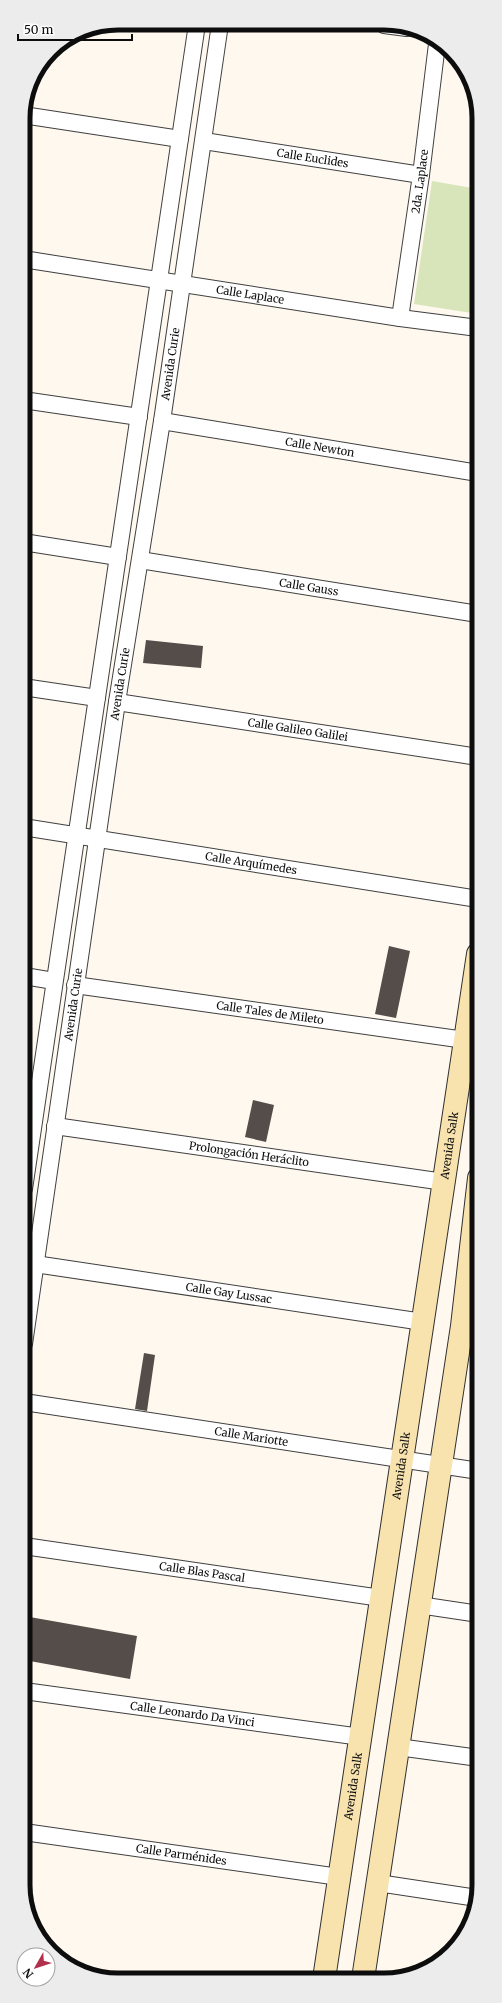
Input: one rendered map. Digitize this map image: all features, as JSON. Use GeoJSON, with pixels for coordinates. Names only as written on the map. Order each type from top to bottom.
{"type":"FeatureCollection","features":[{"type":"Feature","properties":{"kind":"main road","name":"Avenida Salk"},"geometry":{"type":"LineString","coordinates":[[325,1973],[472,994]]}},
{"type":"Feature","properties":{"kind":"main road"},"geometry":{"type":"LineString","coordinates":[[364,1973],[441,1465],[470,1327],[472,1291]]}},
{"type":"Feature","properties":{"kind":"street","name":"Avenida Curie"},"geometry":{"type":"LineString","coordinates":[[30,1110],[54,981],[196,30]]}},
{"type":"Feature","properties":{"kind":"street","name":"Avenida Curie"},"geometry":{"type":"LineString","coordinates":[[30,1300],[75,985],[98,838],[116,702],[162,421],[219,30]]}},
{"type":"Feature","properties":{"kind":"street","name":"2da. Laplace"},"geometry":{"type":"LineString","coordinates":[[400,318],[421,175],[437,48]]}},
{"type":"Feature","properties":{"kind":"street"},"geometry":{"type":"LineString","coordinates":[[30,116],[180,138]]}},
{"type":"Feature","properties":{"kind":"street","name":"Calle Euclides"},"geometry":{"type":"LineString","coordinates":[[204,141],[421,175]]}},
{"type":"Feature","properties":{"kind":"street","name":"Calle Laplace"},"geometry":{"type":"LineString","coordinates":[[30,260],[159,282],[472,327]]}},
{"type":"Feature","properties":{"kind":"street"},"geometry":{"type":"LineString","coordinates":[[30,401],[138,417]]}},
{"type":"Feature","properties":{"kind":"street","name":"Calle Newton"},"geometry":{"type":"LineString","coordinates":[[162,421],[472,472]]}},
{"type":"Feature","properties":{"kind":"street"},"geometry":{"type":"LineString","coordinates":[[30,543],[118,557]]}},
{"type":"Feature","properties":{"kind":"street","name":"Calle Gauss"},"geometry":{"type":"LineString","coordinates":[[140,560],[472,613]]}},
{"type":"Feature","properties":{"kind":"street"},"geometry":{"type":"LineString","coordinates":[[30,688],[97,698]]}},
{"type":"Feature","properties":{"kind":"street","name":"Calle Galileo Galilei"},"geometry":{"type":"LineString","coordinates":[[116,702],[472,756]]}},
{"type":"Feature","properties":{"kind":"street","name":"Calle Arquímedes"},"geometry":{"type":"LineString","coordinates":[[30,828],[472,898]]}},
{"type":"Feature","properties":{"kind":"street"},"geometry":{"type":"LineString","coordinates":[[30,977],[54,981]]}},
{"type":"Feature","properties":{"kind":"street","name":"Calle Tales de Mileto"},"geometry":{"type":"LineString","coordinates":[[75,985],[465,1040]]}},
{"type":"Feature","properties":{"kind":"street","name":"Prolongación Heráclito"},"geometry":{"type":"LineString","coordinates":[[55,1126],[444,1182]]}},
{"type":"Feature","properties":{"kind":"street","name":"Calle Gay Lussac"},"geometry":{"type":"LineString","coordinates":[[35,1264],[423,1322]]}},
{"type":"Feature","properties":{"kind":"street","name":"Calle Mariotte"},"geometry":{"type":"LineString","coordinates":[[30,1403],[472,1470]]}},
{"type":"Feature","properties":{"kind":"street","name":"Calle Blas Pascal"},"geometry":{"type":"LineString","coordinates":[[30,1547],[381,1598]]}},
{"type":"Feature","properties":{"kind":"street"},"geometry":{"type":"LineString","coordinates":[[419,1605],[472,1613]]}},
{"type":"Feature","properties":{"kind":"street","name":"Calle Leonardo Da Vinci"},"geometry":{"type":"LineString","coordinates":[[30,1692],[360,1737]]}},
{"type":"Feature","properties":{"kind":"street"},"geometry":{"type":"LineString","coordinates":[[398,1747],[472,1757]]}},
{"type":"Feature","properties":{"kind":"street","name":"Calle Parménides"},"geometry":{"type":"LineString","coordinates":[[30,1833],[339,1877]]}},
{"type":"Feature","properties":{"kind":"street"},"geometry":{"type":"LineString","coordinates":[[378,1883],[471,1897]]}},
{"type":"Feature","properties":{"kind":"green space"},"geometry":{"type":"Polygon","coordinates":[[[432,181],[472,188],[472,313],[414,304],[432,181]]]}},
{"type":"Feature","properties":{"kind":"building"},"geometry":{"type":"Polygon","coordinates":[[[146,640],[203,646],[201,668],[143,663],[146,640]]]}},
{"type":"Feature","properties":{"kind":"building"},"geometry":{"type":"Polygon","coordinates":[[[389,946],[410,951],[396,1018],[375,1014],[389,946]]]}},
{"type":"Feature","properties":{"kind":"building"},"geometry":{"type":"Polygon","coordinates":[[[253,1100],[274,1105],[266,1142],[245,1137],[253,1100]]]}},
{"type":"Feature","properties":{"kind":"building"},"geometry":{"type":"Polygon","coordinates":[[[144,1353],[155,1355],[147,1411],[135,1409],[144,1353]]]}},
{"type":"Feature","properties":{"kind":"building"},"geometry":{"type":"Polygon","coordinates":[[[30,1617],[137,1636],[130,1679],[30,1661],[30,1617]]]}}]}
